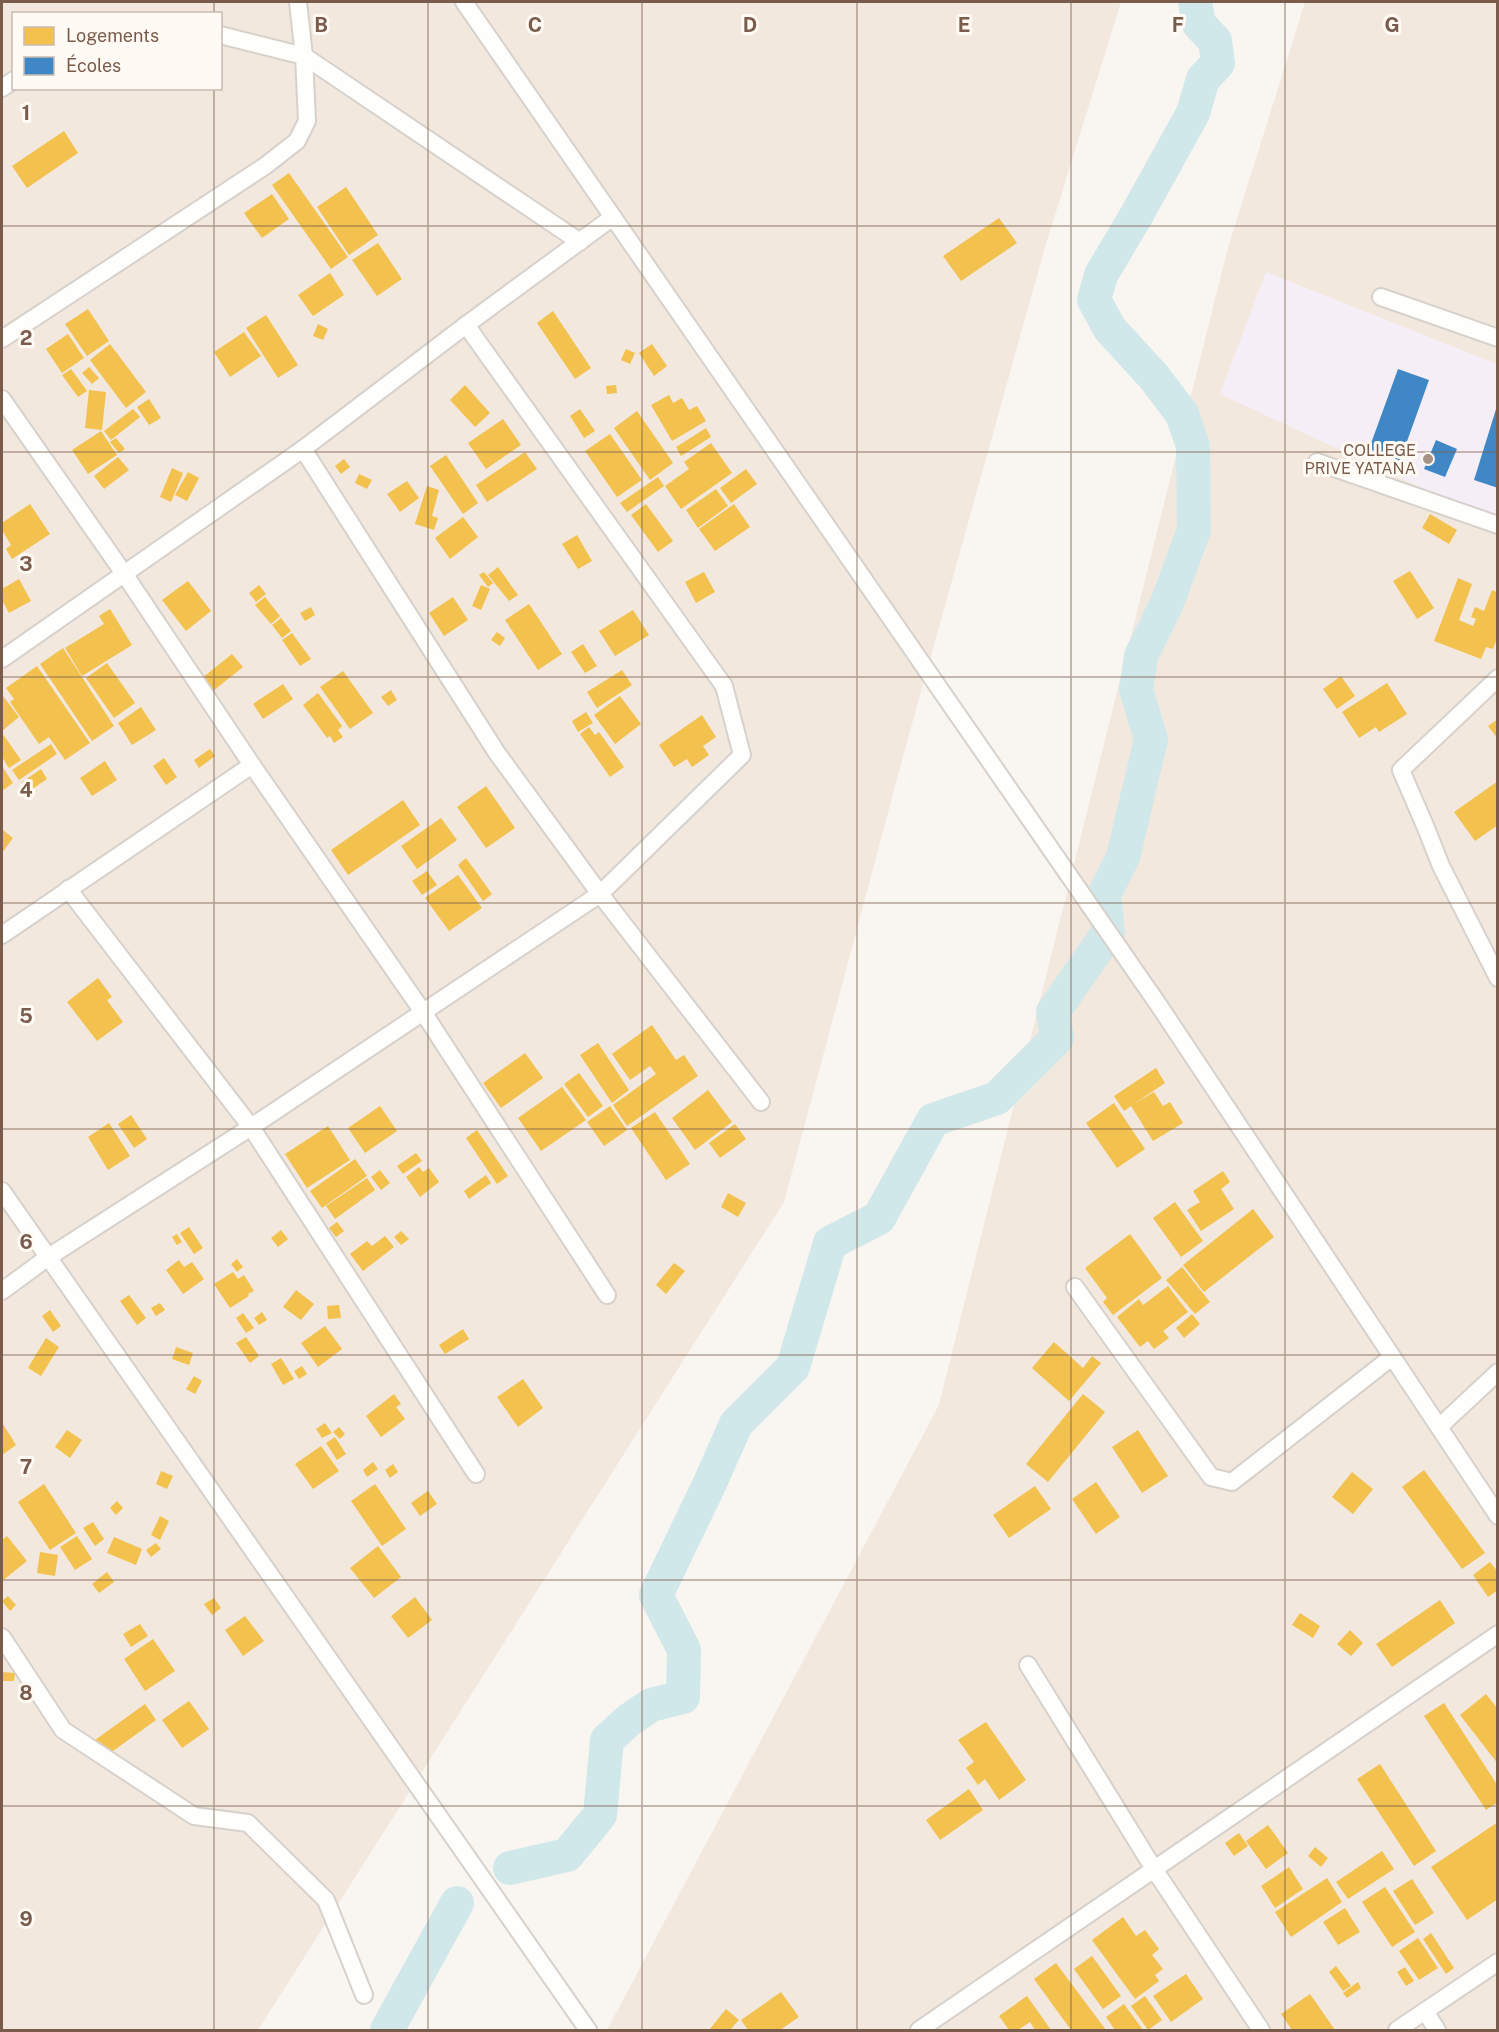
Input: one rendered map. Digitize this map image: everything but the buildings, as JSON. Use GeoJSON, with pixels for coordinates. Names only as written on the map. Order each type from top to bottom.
{"type":"FeatureCollection","features":[{"type":"Feature","properties":{"kind":"street"},"geometry":{"type":"LineString","coordinates":[[2,339],[265,166],[297,141],[307,121],[304,56],[298,2]]}},
{"type":"Feature","properties":{"kind":"street"},"geometry":{"type":"LineString","coordinates":[[464,2],[1160,1007],[1497,1516]]}},
{"type":"Feature","properties":{"kind":"street"},"geometry":{"type":"LineString","coordinates":[[222,36],[304,56],[580,242]]}},
{"type":"Feature","properties":{"kind":"street"},"geometry":{"type":"LineString","coordinates":[[2,659],[303,450],[466,325],[613,217]]}},
{"type":"Feature","properties":{"kind":"street"},"geometry":{"type":"LineString","coordinates":[[1381,297],[1497,338]]}},
{"type":"Feature","properties":{"kind":"street"},"geometry":{"type":"LineString","coordinates":[[2,1291],[47,1258],[251,1127],[600,894],[742,755],[724,686],[466,325]]}},
{"type":"Feature","properties":{"kind":"street"},"geometry":{"type":"LineString","coordinates":[[2,399],[423,1012],[607,1295]]}},
{"type":"Feature","properties":{"kind":"street"},"geometry":{"type":"LineString","coordinates":[[303,450],[497,753],[600,894],[761,1102]]}},
{"type":"Feature","properties":{"kind":"street"},"geometry":{"type":"LineString","coordinates":[[1317,462],[1497,525]]}},
{"type":"Feature","properties":{"kind":"street"},"geometry":{"type":"LineString","coordinates":[[1497,678],[1401,771],[1441,866],[1497,978]]}},
{"type":"Feature","properties":{"kind":"street"},"geometry":{"type":"LineString","coordinates":[[2,935],[252,765]]}},
{"type":"Feature","properties":{"kind":"street"},"geometry":{"type":"LineString","coordinates":[[68,889],[251,1127],[476,1474]]}},
{"type":"Feature","properties":{"kind":"street"},"geometry":{"type":"LineString","coordinates":[[2,1191],[588,2031]]}},
{"type":"Feature","properties":{"kind":"street"},"geometry":{"type":"LineString","coordinates":[[1075,1287],[1211,1477],[1232,1482],[1392,1357]]}},
{"type":"Feature","properties":{"kind":"street"},"geometry":{"type":"LineString","coordinates":[[1439,1427],[1497,1372]]}},
{"type":"Feature","properties":{"kind":"street"},"geometry":{"type":"LineString","coordinates":[[919,2031],[1497,1634]]}},
{"type":"Feature","properties":{"kind":"street"},"geometry":{"type":"LineString","coordinates":[[2,1636],[63,1730],[194,1816],[248,1823],[326,1900],[364,1995]]}},
{"type":"Feature","properties":{"kind":"street"},"geometry":{"type":"LineString","coordinates":[[1028,1665],[1155,1869],[1261,2031]]}},
{"type":"Feature","properties":{"kind":"street"},"geometry":{"type":"LineString","coordinates":[[1397,2031],[1497,1962]]}},
{"type":"Feature","properties":{"kind":"street"},"geometry":{"type":"LineString","coordinates":[[1425,2011],[1437,2031]]}},
{"type":"Feature","properties":{"kind":"shaded area"},"geometry":{"type":"Polygon","coordinates":[[[2,2],[1121,2],[1045,247],[905,749],[784,1202],[258,2030],[2,2030],[2,2]]]}},
{"type":"Feature","properties":{"kind":"shaded area"},"geometry":{"type":"Polygon","coordinates":[[[1305,2],[1497,2],[1497,2030],[607,2030],[939,1405],[1227,251],[1305,2]]]}},
{"type":"Feature","properties":{"kind":"shaded area","name":"COLLEGE PRIVE YATANA"},"geometry":{"type":"Polygon","coordinates":[[[1266,272],[1497,364],[1497,523],[1220,394],[1266,272]]]}},
{"type":"Feature","properties":{"kind":"waterway"},"geometry":{"type":"LineString","coordinates":[[510,1868],[567,1855],[600,1815],[607,1740],[629,1720],[651,1705],[683,1697],[684,1650],[656,1595],[736,1424],[793,1367],[830,1243],[879,1218],[933,1120],[997,1098],[1057,1038],[1053,1012],[1108,933],[1104,895],[1123,857],[1151,739],[1136,690],[1141,656],[1167,603],[1194,530],[1193,446],[1182,414],[1154,377],[1110,329],[1094,300],[1101,275],[1193,113],[1203,79],[1218,63],[1215,41],[1199,24],[1195,2]]}},
{"type":"Feature","properties":{"kind":"waterway"},"geometry":{"type":"LineString","coordinates":[[387,2030],[457,1903]]}},
{"type":"Feature","properties":{"kind":"place","name":"COLLEGE PRIVE YATANA"},"geometry":{"type":"Point","coordinates":[1428,459]}}]}
